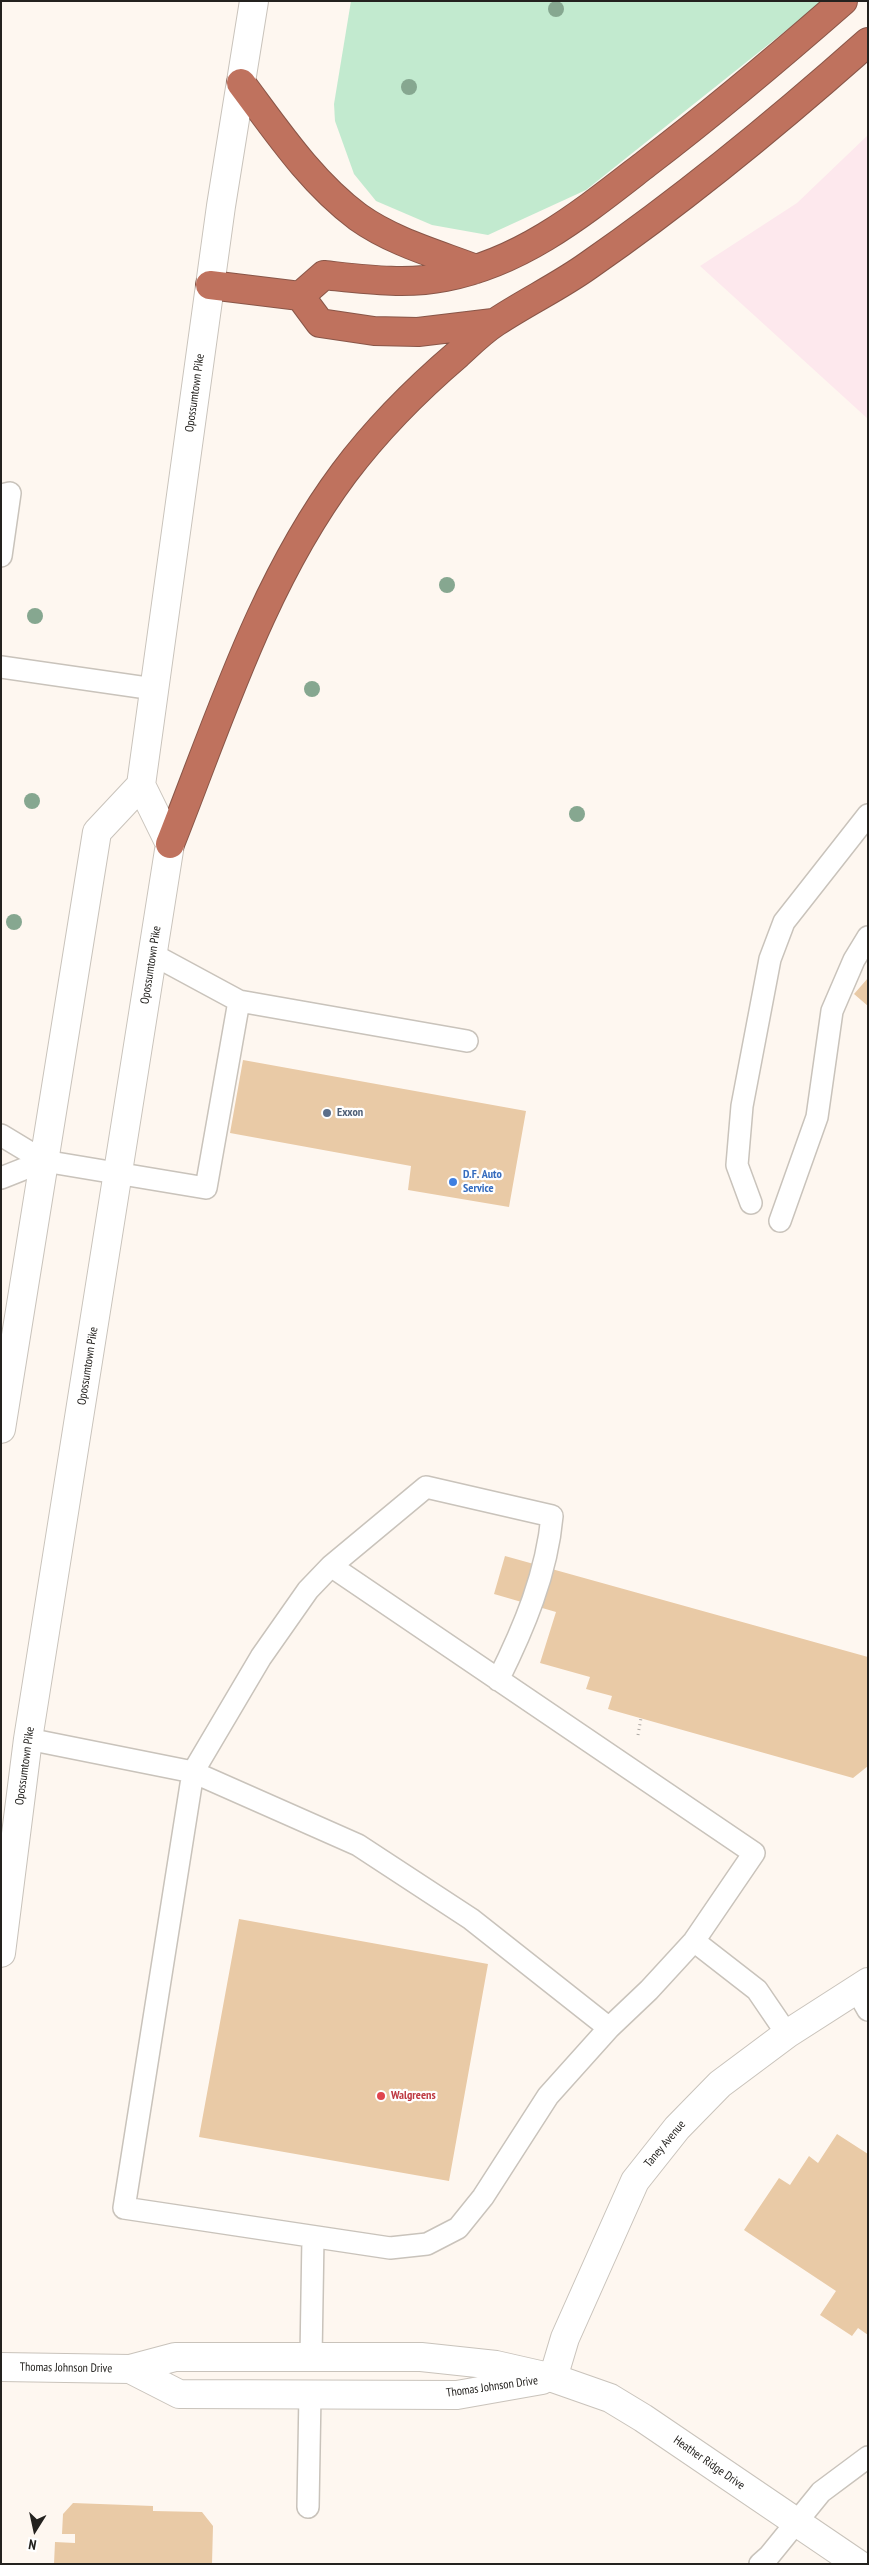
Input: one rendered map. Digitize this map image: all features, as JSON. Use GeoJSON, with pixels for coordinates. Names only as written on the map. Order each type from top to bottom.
{"type":"FeatureCollection","features":[{"type":"Feature","properties":{"kind":"highway"},"geometry":{"type":"LineString","coordinates":[[300,296],[324,275],[408,280],[444,278],[476,269],[526,249],[574,219],[771,64],[843,1]]}},
{"type":"Feature","properties":{"kind":"highway"},"geometry":{"type":"LineString","coordinates":[[170,844],[269,597],[314,517],[345,471],[382,428],[426,381],[493,323],[587,267],[703,182],[812,92],[868,42]]}},
{"type":"Feature","properties":{"kind":"highway"},"geometry":{"type":"LineString","coordinates":[[241,83],[298,159],[323,187],[359,217],[395,238],[476,269]]}},
{"type":"Feature","properties":{"kind":"highway"},"geometry":{"type":"LineString","coordinates":[[210,285],[300,296],[320,323],[374,331],[418,332],[493,323]]}},
{"type":"Feature","properties":{"kind":"main road","name":"Opossumtown Pike"},"geometry":{"type":"LineString","coordinates":[[141,785],[210,285],[254,1]]}},
{"type":"Feature","properties":{"kind":"main road"},"geometry":{"type":"LineString","coordinates":[[1,1430],[97,832],[141,785],[170,844]]}},
{"type":"Feature","properties":{"kind":"main road","name":"Opossumtown Pike"},"geometry":{"type":"LineString","coordinates":[[1,1953],[28,1739],[170,844]]}},
{"type":"Feature","properties":{"kind":"main road","name":"Taney Avenue"},"geometry":{"type":"LineString","coordinates":[[553,2378],[565,2338],[635,2181],[677,2128],[720,2084],[787,2034],[864,1994]]}},
{"type":"Feature","properties":{"kind":"main road","name":"Thomas Johnson Drive"},"geometry":{"type":"LineString","coordinates":[[1,2367],[130,2368],[175,2357],[421,2357],[496,2365],[553,2378]]}},
{"type":"Feature","properties":{"kind":"main road","name":"Thomas Johnson Drive"},"geometry":{"type":"LineString","coordinates":[[130,2368],[179,2394],[457,2395],[553,2378]]}},
{"type":"Feature","properties":{"kind":"main road","name":"Heather Ridge Drive"},"geometry":{"type":"LineString","coordinates":[[553,2378],[610,2398],[643,2418],[858,2564]]}},
{"type":"Feature","properties":{"kind":"lane"},"geometry":{"type":"LineString","coordinates":[[1,495],[10,493],[1,556]]}},
{"type":"Feature","properties":{"kind":"lane"},"geometry":{"type":"LineString","coordinates":[[1,667],[154,689]]}},
{"type":"Feature","properties":{"kind":"lane"},"geometry":{"type":"LineString","coordinates":[[751,1203],[738,1165],[738,1155],[742,1106],[770,960],[784,922],[868,815]]}},
{"type":"Feature","properties":{"kind":"lane"},"geometry":{"type":"LineString","coordinates":[[780,1221],[817,1117],[832,1011],[854,960],[868,937]]}},
{"type":"Feature","properties":{"kind":"lane"},"geometry":{"type":"LineString","coordinates":[[152,954],[239,1000],[467,1041]]}},
{"type":"Feature","properties":{"kind":"lane"},"geometry":{"type":"LineString","coordinates":[[1,1135],[44,1161],[206,1188],[239,1000]]}},
{"type":"Feature","properties":{"kind":"lane"},"geometry":{"type":"LineString","coordinates":[[1,1178],[44,1161]]}},
{"type":"Feature","properties":{"kind":"lane"},"geometry":{"type":"LineString","coordinates":[[331,1566],[498,1680],[754,1853],[694,1941],[649,1990],[609,2028],[548,2096],[483,2197],[458,2228],[426,2244],[390,2248],[124,2208],[193,1772],[261,1657],[308,1590],[331,1566],[426,1487],[552,1516],[550,1545],[522,1633],[498,1680]]}},
{"type":"Feature","properties":{"kind":"lane"},"geometry":{"type":"LineString","coordinates":[[28,1739],[193,1772],[358,1845],[471,1919],[609,2028]]}},
{"type":"Feature","properties":{"kind":"lane"},"geometry":{"type":"LineString","coordinates":[[694,1941],[756,1990],[787,2034]]}},
{"type":"Feature","properties":{"kind":"lane"},"geometry":{"type":"LineString","coordinates":[[311,2357],[313,2237]]}},
{"type":"Feature","properties":{"kind":"lane"},"geometry":{"type":"LineString","coordinates":[[308,2507],[310,2394]]}},
{"type":"Feature","properties":{"kind":"lane"},"geometry":{"type":"LineString","coordinates":[[760,2564],[821,2492],[868,2457]]}},
{"type":"Feature","properties":{"kind":"path"},"geometry":{"type":"LineString","coordinates":[[637,1738],[641,1718]]}},
{"type":"Feature","properties":{"kind":"shaded area"},"geometry":{"type":"Polygon","coordinates":[[[868,135],[868,419],[700,266],[797,203],[868,135]]]}},
{"type":"Feature","properties":{"kind":"green space"},"geometry":{"type":"Polygon","coordinates":[[[351,1],[823,1],[586,190],[488,235],[432,225],[376,201],[354,174],[335,121],[334,104],[351,1]]]}},
{"type":"Feature","properties":{"kind":"building"},"geometry":{"type":"Polygon","coordinates":[[[868,978],[868,1006],[854,994],[868,978]]]}},
{"type":"Feature","properties":{"kind":"building"},"geometry":{"type":"Polygon","coordinates":[[[243,1060],[526,1111],[509,1207],[408,1190],[411,1166],[230,1133],[243,1060]]]}},
{"type":"Feature","properties":{"kind":"building"},"geometry":{"type":"Polygon","coordinates":[[[505,1556],[868,1657],[868,1766],[853,1778],[608,1709],[612,1696],[586,1689],[590,1677],[540,1663],[556,1612],[494,1594],[505,1556]]]}},
{"type":"Feature","properties":{"kind":"building"},"geometry":{"type":"Polygon","coordinates":[[[239,1919],[488,1964],[449,2181],[199,2137],[239,1919]]]}},
{"type":"Feature","properties":{"kind":"building"},"geometry":{"type":"Polygon","coordinates":[[[837,2134],[868,2154],[868,2335],[858,2328],[852,2336],[820,2315],[836,2291],[744,2230],[779,2178],[790,2185],[809,2156],[818,2163],[837,2134]]]}},
{"type":"Feature","properties":{"kind":"building"},"geometry":{"type":"Polygon","coordinates":[[[73,2503],[153,2506],[153,2511],[202,2512],[213,2526],[212,2564],[54,2564],[55,2542],[75,2543],[75,2534],[62,2534],[63,2514],[73,2503]]]}},
{"type":"Feature","properties":{"kind":"place","name":"Exxon"},"geometry":{"type":"Point","coordinates":[327,1113]}},
{"type":"Feature","properties":{"kind":"place","name":"D.F. Auto Service"},"geometry":{"type":"Point","coordinates":[453,1182]}},
{"type":"Feature","properties":{"kind":"place","name":"Walgreens"},"geometry":{"type":"Point","coordinates":[381,2096]}}]}
